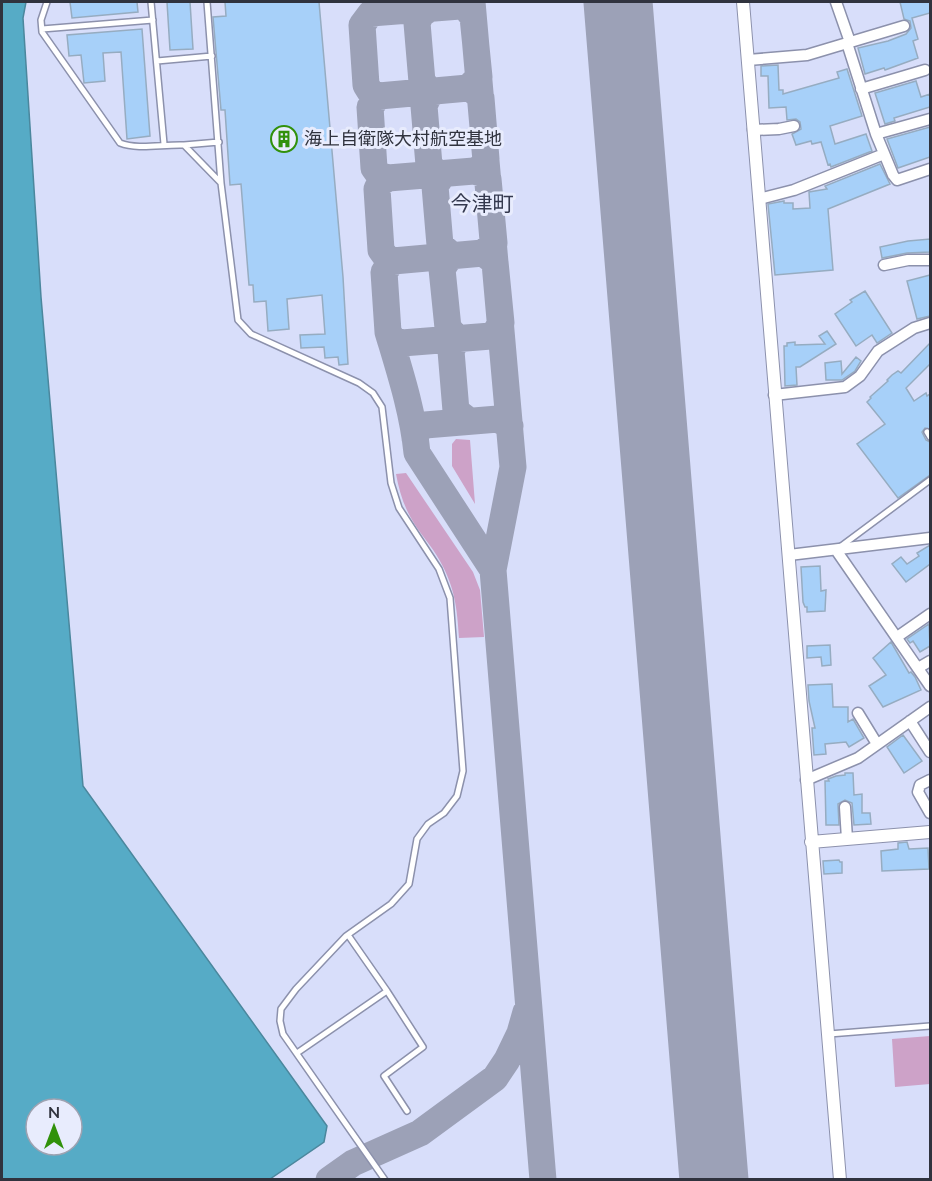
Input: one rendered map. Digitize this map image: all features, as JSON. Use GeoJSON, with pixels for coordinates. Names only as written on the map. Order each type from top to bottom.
{"type":"FeatureCollection","features":[{"type":"Feature","properties":{"kind":"street"},"geometry":{"type":"LineString","coordinates":[[743,2],[840,1179]]}},
{"type":"Feature","properties":{"kind":"street"},"geometry":{"type":"LineString","coordinates":[[836,2],[861,89],[893,175],[897,180],[930,169]]}},
{"type":"Feature","properties":{"kind":"street"},"geometry":{"type":"LineString","coordinates":[[748,60],[807,55],[904,26]]}},
{"type":"Feature","properties":{"kind":"street"},"geometry":{"type":"LineString","coordinates":[[861,89],[925,70]]}},
{"type":"Feature","properties":{"kind":"street"},"geometry":{"type":"LineString","coordinates":[[876,134],[930,120]]}},
{"type":"Feature","properties":{"kind":"street"},"geometry":{"type":"LineString","coordinates":[[753,130],[794,126]]}},
{"type":"Feature","properties":{"kind":"street"},"geometry":{"type":"LineString","coordinates":[[759,199],[794,190],[884,154]]}},
{"type":"Feature","properties":{"kind":"street"},"geometry":{"type":"LineString","coordinates":[[884,265],[908,260],[930,260]]}},
{"type":"Feature","properties":{"kind":"street"},"geometry":{"type":"LineString","coordinates":[[774,395],[845,387],[860,376],[878,351],[914,328],[930,323]]}},
{"type":"Feature","properties":{"kind":"street"},"geometry":{"type":"LineString","coordinates":[[789,555],[930,538]]}},
{"type":"Feature","properties":{"kind":"street"},"geometry":{"type":"LineString","coordinates":[[836,550],[930,686]]}},
{"type":"Feature","properties":{"kind":"street"},"geometry":{"type":"LineString","coordinates":[[897,637],[930,614]]}},
{"type":"Feature","properties":{"kind":"street"},"geometry":{"type":"LineString","coordinates":[[918,668],[930,661]]}},
{"type":"Feature","properties":{"kind":"street"},"geometry":{"type":"LineString","coordinates":[[806,780],[858,758],[930,707]]}},
{"type":"Feature","properties":{"kind":"street"},"geometry":{"type":"LineString","coordinates":[[858,713],[877,744]]}},
{"type":"Feature","properties":{"kind":"street"},"geometry":{"type":"LineString","coordinates":[[910,721],[930,752]]}},
{"type":"Feature","properties":{"kind":"street"},"geometry":{"type":"LineString","coordinates":[[930,780],[920,785],[918,792],[930,813]]}},
{"type":"Feature","properties":{"kind":"street"},"geometry":{"type":"LineString","coordinates":[[845,807],[847,839]]}},
{"type":"Feature","properties":{"kind":"street"},"geometry":{"type":"LineString","coordinates":[[811,842],[930,832]]}},
{"type":"Feature","properties":{"kind":"lane"},"geometry":{"type":"LineString","coordinates":[[47,2],[41,20],[42,29],[120,143],[131,147],[219,142]]}},
{"type":"Feature","properties":{"kind":"lane"},"geometry":{"type":"LineString","coordinates":[[151,2],[164,144]]}},
{"type":"Feature","properties":{"kind":"lane"},"geometry":{"type":"LineString","coordinates":[[207,2],[221,183],[238,320],[251,334],[359,383],[373,393],[382,407],[391,483],[399,508],[440,568],[450,598],[463,771],[457,796],[444,813],[428,824],[417,839],[409,884],[391,904],[348,935],[296,988],[281,1009],[280,1021],[284,1034],[385,1179]]}},
{"type":"Feature","properties":{"kind":"lane"},"geometry":{"type":"LineString","coordinates":[[42,29],[153,20]]}},
{"type":"Feature","properties":{"kind":"lane"},"geometry":{"type":"LineString","coordinates":[[157,61],[212,56]]}},
{"type":"Feature","properties":{"kind":"lane"},"geometry":{"type":"LineString","coordinates":[[184,145],[221,183]]}},
{"type":"Feature","properties":{"kind":"lane"},"geometry":{"type":"LineString","coordinates":[[836,550],[930,480]]}},
{"type":"Feature","properties":{"kind":"lane"},"geometry":{"type":"LineString","coordinates":[[348,935],[423,1047],[384,1076],[407,1111]]}},
{"type":"Feature","properties":{"kind":"lane"},"geometry":{"type":"LineString","coordinates":[[297,1053],[387,992]]}},
{"type":"Feature","properties":{"kind":"lane"},"geometry":{"type":"LineString","coordinates":[[828,1034],[930,1026]]}},
{"type":"Feature","properties":{"kind":"shaded area"},"geometry":{"type":"Polygon","coordinates":[[[456,439],[470,440],[475,504],[452,466],[452,444],[456,439]]]}},
{"type":"Feature","properties":{"kind":"shaded area"},"geometry":{"type":"Polygon","coordinates":[[[406,473],[473,572],[480,590],[484,637],[459,638],[456,608],[449,580],[437,555],[411,518],[402,497],[396,474],[406,473]]]}},
{"type":"Feature","properties":{"kind":"shaded area"},"geometry":{"type":"Polygon","coordinates":[[[930,1036],[930,1084],[895,1087],[892,1039],[930,1036]]]}},
{"type":"Feature","properties":{"kind":"water"},"geometry":{"type":"Polygon","coordinates":[[[2,2],[26,2],[23,18],[41,297],[83,786],[327,1126],[324,1142],[270,1179],[2,1179],[2,2]]]}},
{"type":"Feature","properties":{"kind":"building"},"geometry":{"type":"Polygon","coordinates":[[[70,2],[137,2],[138,12],[72,18],[70,2]]]}},
{"type":"Feature","properties":{"kind":"building"},"geometry":{"type":"Polygon","coordinates":[[[167,2],[190,2],[193,49],[170,50],[167,2]]]}},
{"type":"Feature","properties":{"kind":"building","name":"海上自衛隊大村航空基地"},"geometry":{"type":"Polygon","coordinates":[[[225,2],[319,2],[343,277],[348,364],[339,365],[338,357],[325,358],[324,347],[301,348],[300,335],[325,334],[322,295],[287,299],[289,329],[268,331],[266,301],[254,302],[253,285],[249,285],[241,184],[230,185],[225,110],[221,110],[213,17],[226,16],[225,2]]]}},
{"type":"Feature","properties":{"kind":"building"},"geometry":{"type":"Polygon","coordinates":[[[900,2],[930,2],[930,13],[912,18],[918,39],[913,41],[918,58],[885,70],[884,68],[865,74],[858,48],[888,41],[906,34],[911,28],[910,21],[904,19],[900,2]]]}},
{"type":"Feature","properties":{"kind":"building"},"geometry":{"type":"Polygon","coordinates":[[[142,29],[150,136],[127,139],[121,52],[103,53],[105,81],[84,83],[81,55],[69,56],[67,35],[142,29]]]}},
{"type":"Feature","properties":{"kind":"building"},"geometry":{"type":"Polygon","coordinates":[[[778,65],[779,90],[783,90],[783,94],[839,78],[837,72],[847,69],[862,116],[830,126],[835,144],[866,134],[872,151],[831,167],[830,164],[828,165],[821,142],[812,144],[811,141],[796,145],[792,134],[801,129],[800,122],[796,119],[787,120],[786,107],[769,108],[768,76],[761,76],[761,66],[778,65]]]}},
{"type":"Feature","properties":{"kind":"building"},"geometry":{"type":"Polygon","coordinates":[[[916,81],[921,97],[930,94],[930,107],[894,118],[895,121],[885,124],[875,93],[916,81]]]}},
{"type":"Feature","properties":{"kind":"building"},"geometry":{"type":"Polygon","coordinates":[[[930,127],[930,157],[898,168],[887,139],[930,127]]]}},
{"type":"Feature","properties":{"kind":"building"},"geometry":{"type":"Polygon","coordinates":[[[880,164],[890,184],[828,209],[833,270],[775,275],[768,204],[784,201],[784,203],[793,203],[793,209],[810,208],[809,192],[827,189],[825,186],[880,164]]]}},
{"type":"Feature","properties":{"kind":"building"},"geometry":{"type":"Polygon","coordinates":[[[930,239],[930,252],[907,253],[882,258],[880,247],[930,239]]]}},
{"type":"Feature","properties":{"kind":"building"},"geometry":{"type":"Polygon","coordinates":[[[930,275],[930,316],[917,319],[907,281],[930,275]]]}},
{"type":"Feature","properties":{"kind":"building"},"geometry":{"type":"Polygon","coordinates":[[[865,291],[892,333],[877,343],[872,335],[856,346],[835,314],[852,302],[850,300],[865,291]]]}},
{"type":"Feature","properties":{"kind":"building"},"geometry":{"type":"Polygon","coordinates":[[[827,331],[836,344],[800,367],[796,367],[797,385],[785,386],[784,346],[795,342],[795,345],[825,344],[819,336],[827,331]]]}},
{"type":"Feature","properties":{"kind":"building"},"geometry":{"type":"Polygon","coordinates":[[[930,343],[930,364],[906,388],[914,401],[926,393],[927,396],[930,394],[930,429],[925,428],[922,432],[926,440],[930,442],[930,475],[898,498],[857,444],[885,424],[867,402],[870,397],[892,375],[898,371],[901,373],[930,343]]]}},
{"type":"Feature","properties":{"kind":"building"},"geometry":{"type":"Polygon","coordinates":[[[856,357],[861,361],[855,371],[842,380],[826,380],[825,363],[841,361],[842,374],[856,357]]]}},
{"type":"Feature","properties":{"kind":"building"},"geometry":{"type":"Polygon","coordinates":[[[930,545],[930,564],[906,582],[892,564],[901,557],[907,564],[919,556],[917,553],[930,545]]]}},
{"type":"Feature","properties":{"kind":"building"},"geometry":{"type":"Polygon","coordinates":[[[820,566],[821,591],[826,590],[825,611],[807,612],[807,607],[803,602],[801,567],[820,566]]]}},
{"type":"Feature","properties":{"kind":"building"},"geometry":{"type":"Polygon","coordinates":[[[929,624],[930,646],[920,652],[913,641],[910,643],[907,639],[929,624]]]}},
{"type":"Feature","properties":{"kind":"building"},"geometry":{"type":"Polygon","coordinates":[[[891,642],[909,673],[911,672],[915,677],[921,690],[883,707],[869,686],[886,675],[873,658],[891,642]]]}},
{"type":"Feature","properties":{"kind":"building"},"geometry":{"type":"Polygon","coordinates":[[[830,645],[831,665],[822,666],[821,657],[807,658],[807,646],[830,645]]]}},
{"type":"Feature","properties":{"kind":"building"},"geometry":{"type":"Polygon","coordinates":[[[832,684],[833,707],[848,707],[848,722],[853,719],[864,738],[849,747],[846,742],[825,744],[826,754],[814,755],[812,728],[815,728],[808,685],[832,684]]]}},
{"type":"Feature","properties":{"kind":"building"},"geometry":{"type":"Polygon","coordinates":[[[903,735],[922,761],[904,773],[887,747],[903,735]]]}},
{"type":"Feature","properties":{"kind":"building"},"geometry":{"type":"Polygon","coordinates":[[[845,773],[853,773],[854,795],[862,794],[862,813],[870,813],[871,824],[854,825],[852,803],[845,800],[838,804],[839,825],[826,825],[825,781],[845,775],[845,773]]]}},
{"type":"Feature","properties":{"kind":"building"},"geometry":{"type":"Polygon","coordinates":[[[907,842],[909,849],[928,848],[929,869],[882,871],[881,851],[898,849],[898,843],[907,842]]]}},
{"type":"Feature","properties":{"kind":"building"},"geometry":{"type":"Polygon","coordinates":[[[839,860],[842,862],[842,873],[824,874],[823,861],[839,860]]]}},
{"type":"Feature","properties":{"kind":"taxiway"},"geometry":{"type":"LineString","coordinates":[[418,2],[429,9],[421,14],[417,23],[422,82],[435,91],[428,97],[424,106],[429,165],[436,172],[443,174],[435,186],[440,245],[453,256],[442,269],[448,328],[455,336],[461,338],[451,351],[456,411],[469,421]]}},
{"type":"Feature","properties":{"kind":"taxiway"},"geometry":{"type":"LineString","coordinates":[[472,2],[513,467],[493,570],[543,1180]]}},
{"type":"Feature","properties":{"kind":"taxiway"},"geometry":{"type":"LineString","coordinates":[[460,6],[466,8],[473,17],[479,77],[468,88],[379,96],[371,93],[366,85],[362,25],[371,13],[460,6]]}},
{"type":"Feature","properties":{"kind":"taxiway"},"geometry":{"type":"LineString","coordinates":[[468,88],[481,98],[486,159],[481,168],[474,171],[388,178],[379,175],[374,168],[370,107],[379,96],[468,88]]}},
{"type":"Feature","properties":{"kind":"taxiway"},"geometry":{"type":"LineString","coordinates":[[474,171],[488,179],[494,243],[483,253],[393,261],[386,257],[381,250],[377,189],[380,183],[388,178],[474,171]]}},
{"type":"Feature","properties":{"kind":"taxiway"},"geometry":{"type":"LineString","coordinates":[[483,253],[495,262],[501,323],[495,333],[491,336],[402,343],[393,340],[388,332],[384,272],[393,261],[483,253]]}},
{"type":"Feature","properties":{"kind":"taxiway"},"geometry":{"type":"LineString","coordinates":[[388,332],[409,407],[417,453],[493,570]]}},
{"type":"Feature","properties":{"kind":"taxiway"},"geometry":{"type":"LineString","coordinates":[[415,438],[418,430],[425,425],[498,419],[510,426]]}},
{"type":"Feature","properties":{"kind":"taxiway"},"geometry":{"type":"LineString","coordinates":[[329,1180],[353,1163],[420,1133],[495,1078],[520,1033],[526,1012]]}},
{"type":"Feature","properties":{"kind":"runway"},"geometry":{"type":"LineString","coordinates":[[618,2],[714,1180]]}},
{"type":"Feature","properties":{"kind":"place","name":"海上自衛隊大村航空基地"},"geometry":{"type":"Point","coordinates":[284,139]}},
{"type":"Feature","properties":{"kind":"district","name":"今津町"},"geometry":{"type":"Point","coordinates":[482,204]}}]}
